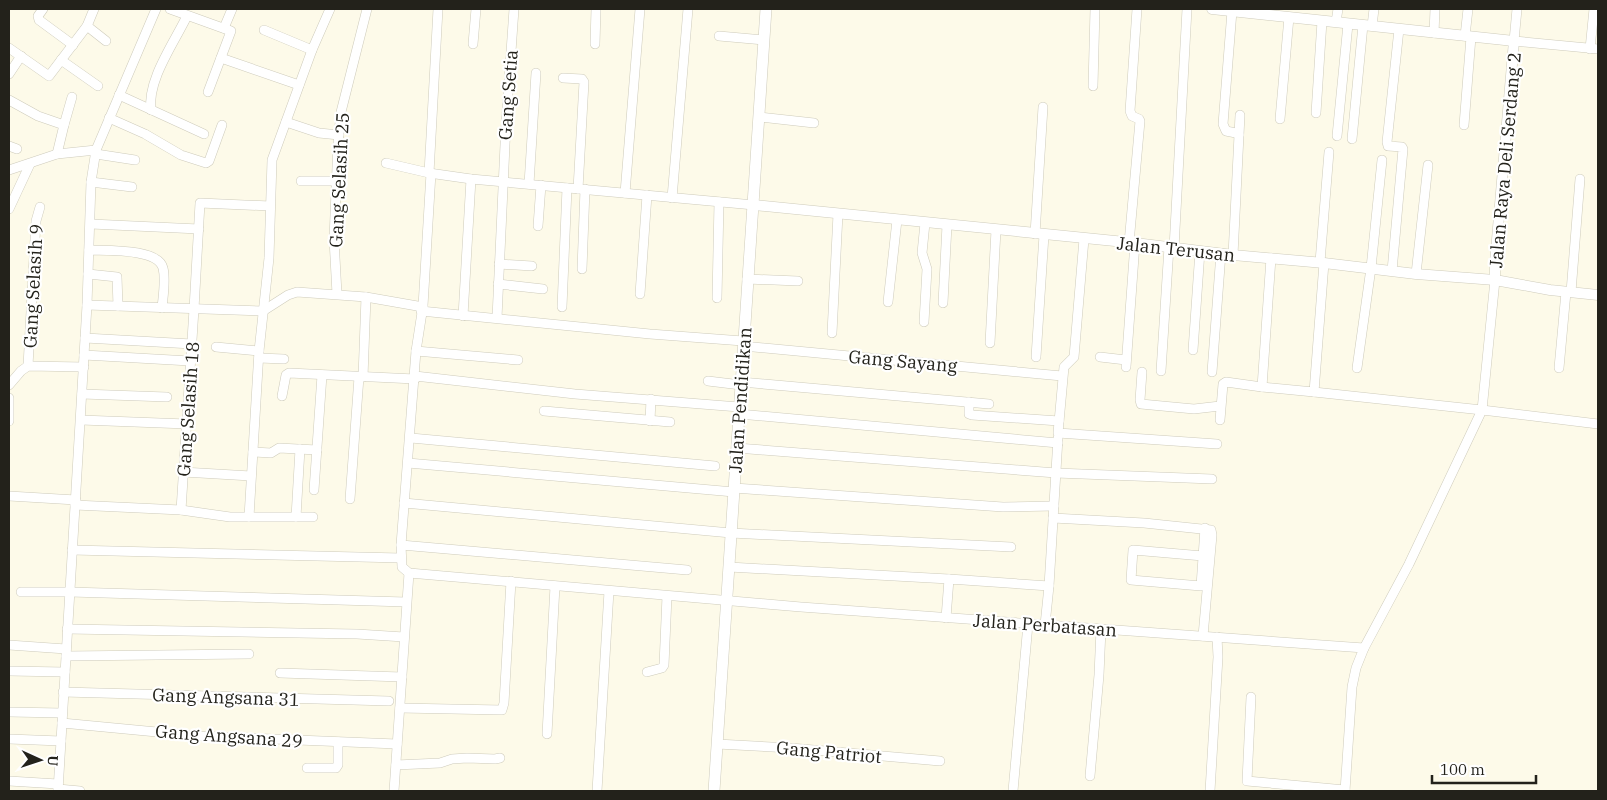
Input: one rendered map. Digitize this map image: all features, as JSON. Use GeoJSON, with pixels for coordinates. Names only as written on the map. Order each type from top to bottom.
{"type":"FeatureCollection","features":[{"type":"Feature","properties":{"kind":"main road","name":"Jalan Pendidikan"},"geometry":{"type":"LineString","coordinates":[[714,791],[766,9]]}},
{"type":"Feature","properties":{"kind":"street"},"geometry":{"type":"LineString","coordinates":[[43,9],[38,16],[39,20],[74,44]]}},
{"type":"Feature","properties":{"kind":"street"},"geometry":{"type":"LineString","coordinates":[[9,48],[49,76],[87,26],[94,9]]}},
{"type":"Feature","properties":{"kind":"street"},"geometry":{"type":"LineString","coordinates":[[58,788],[84,367],[91,224],[91,182],[96,152],[156,9]]}},
{"type":"Feature","properties":{"kind":"street"},"geometry":{"type":"LineString","coordinates":[[170,9],[231,31],[208,92]]}},
{"type":"Feature","properties":{"kind":"street"},"geometry":{"type":"LineString","coordinates":[[224,28],[232,9]]}},
{"type":"Feature","properties":{"kind":"street"},"geometry":{"type":"LineString","coordinates":[[249,517],[259,354],[269,258],[272,160],[312,50],[330,9]]}},
{"type":"Feature","properties":{"kind":"street","name":"Gang Selasih 25"},"geometry":{"type":"LineString","coordinates":[[337,294],[334,239],[341,112],[366,9]]}},
{"type":"Feature","properties":{"kind":"street"},"geometry":{"type":"LineString","coordinates":[[394,791],[408,574],[402,567],[401,545],[416,351],[422,309],[438,9]]}},
{"type":"Feature","properties":{"kind":"street"},"geometry":{"type":"LineString","coordinates":[[473,44],[476,9]]}},
{"type":"Feature","properties":{"kind":"street","name":"Gang Setia"},"geometry":{"type":"LineString","coordinates":[[497,318],[503,181],[514,9]]}},
{"type":"Feature","properties":{"kind":"street"},"geometry":{"type":"LineString","coordinates":[[595,44],[596,9]]}},
{"type":"Feature","properties":{"kind":"street"},"geometry":{"type":"LineString","coordinates":[[625,193],[640,9]]}},
{"type":"Feature","properties":{"kind":"street"},"geometry":{"type":"LineString","coordinates":[[672,198],[688,9]]}},
{"type":"Feature","properties":{"kind":"street"},"geometry":{"type":"LineString","coordinates":[[1093,86],[1095,9]]}},
{"type":"Feature","properties":{"kind":"street"},"geometry":{"type":"LineString","coordinates":[[1100,357],[1126,363],[1140,121],[1132,116],[1130,111],[1137,9]]}},
{"type":"Feature","properties":{"kind":"street"},"geometry":{"type":"LineString","coordinates":[[1161,371],[1172,247],[1186,9]]}},
{"type":"Feature","properties":{"kind":"street"},"geometry":{"type":"LineString","coordinates":[[1212,9],[1286,14],[1348,24],[1594,49],[1594,9]]}},
{"type":"Feature","properties":{"kind":"street"},"geometry":{"type":"LineString","coordinates":[[1336,22],[1338,9]]}},
{"type":"Feature","properties":{"kind":"street"},"geometry":{"type":"LineString","coordinates":[[1352,139],[1368,26],[1374,9]]}},
{"type":"Feature","properties":{"kind":"street"},"geometry":{"type":"LineString","coordinates":[[1434,32],[1435,9]]}},
{"type":"Feature","properties":{"kind":"street"},"geometry":{"type":"LineString","coordinates":[[1464,125],[1468,9]]}},
{"type":"Feature","properties":{"kind":"street"},"geometry":{"type":"LineString","coordinates":[[1514,41],[1517,9]]}},
{"type":"Feature","properties":{"kind":"street"},"geometry":{"type":"LineString","coordinates":[[1237,10],[1223,124],[1226,131],[1239,135]]}},
{"type":"Feature","properties":{"kind":"street"},"geometry":{"type":"LineString","coordinates":[[1280,119],[1286,14]]}},
{"type":"Feature","properties":{"kind":"street"},"geometry":{"type":"LineString","coordinates":[[151,110],[149,99],[155,77],[188,16]]}},
{"type":"Feature","properties":{"kind":"street"},"geometry":{"type":"LineString","coordinates":[[1316,113],[1322,21]]}},
{"type":"Feature","properties":{"kind":"street"},"geometry":{"type":"LineString","coordinates":[[1337,136],[1348,24]]}},
{"type":"Feature","properties":{"kind":"street"},"geometry":{"type":"LineString","coordinates":[[87,26],[106,41]]}},
{"type":"Feature","properties":{"kind":"street"},"geometry":{"type":"LineString","coordinates":[[1392,271],[1403,149],[1402,147],[1388,146],[1387,142],[1399,29]]}},
{"type":"Feature","properties":{"kind":"street"},"geometry":{"type":"LineString","coordinates":[[264,30],[312,50]]}},
{"type":"Feature","properties":{"kind":"street"},"geometry":{"type":"LineString","coordinates":[[720,36],[764,40]]}},
{"type":"Feature","properties":{"kind":"street","name":"Jalan Raya Deli Serdang 2"},"geometry":{"type":"LineString","coordinates":[[1495,280],[1514,41]]}},
{"type":"Feature","properties":{"kind":"street"},"geometry":{"type":"LineString","coordinates":[[9,74],[21,56]]}},
{"type":"Feature","properties":{"kind":"street"},"geometry":{"type":"LineString","coordinates":[[221,58],[299,85]]}},
{"type":"Feature","properties":{"kind":"street"},"geometry":{"type":"LineString","coordinates":[[61,60],[98,86]]}},
{"type":"Feature","properties":{"kind":"street"},"geometry":{"type":"LineString","coordinates":[[529,184],[536,73]]}},
{"type":"Feature","properties":{"kind":"street"},"geometry":{"type":"LineString","coordinates":[[563,78],[582,79],[584,82],[582,269]]}},
{"type":"Feature","properties":{"kind":"street"},"geometry":{"type":"LineString","coordinates":[[119,94],[204,134]]}},
{"type":"Feature","properties":{"kind":"street"},"geometry":{"type":"LineString","coordinates":[[57,154],[72,97]]}},
{"type":"Feature","properties":{"kind":"street"},"geometry":{"type":"LineString","coordinates":[[9,100],[38,116],[64,125]]}},
{"type":"Feature","properties":{"kind":"street"},"geometry":{"type":"LineString","coordinates":[[1036,357],[1043,107]]}},
{"type":"Feature","properties":{"kind":"street"},"geometry":{"type":"LineString","coordinates":[[1233,255],[1240,115]]}},
{"type":"Feature","properties":{"kind":"street"},"geometry":{"type":"LineString","coordinates":[[759,117],[814,123]]}},
{"type":"Feature","properties":{"kind":"street"},"geometry":{"type":"LineString","coordinates":[[109,118],[145,134],[181,155],[206,162],[209,161],[222,125]]}},
{"type":"Feature","properties":{"kind":"street"},"geometry":{"type":"LineString","coordinates":[[286,122],[310,131],[339,135]]}},
{"type":"Feature","properties":{"kind":"street"},"geometry":{"type":"LineString","coordinates":[[9,170],[57,154],[96,152],[134,160]]}},
{"type":"Feature","properties":{"kind":"street"},"geometry":{"type":"LineString","coordinates":[[1314,392],[1329,152]]}},
{"type":"Feature","properties":{"kind":"street"},"geometry":{"type":"LineString","coordinates":[[1357,368],[1371,268],[1382,160]]}},
{"type":"Feature","properties":{"kind":"street"},"geometry":{"type":"LineString","coordinates":[[386,163],[430,173],[471,179],[754,205]]}},
{"type":"Feature","properties":{"kind":"street"},"geometry":{"type":"LineString","coordinates":[[9,209],[30,164]]}},
{"type":"Feature","properties":{"kind":"street"},"geometry":{"type":"LineString","coordinates":[[1416,274],[1428,165]]}},
{"type":"Feature","properties":{"kind":"street"},"geometry":{"type":"LineString","coordinates":[[463,316],[471,179]]}},
{"type":"Feature","properties":{"kind":"street"},"geometry":{"type":"LineString","coordinates":[[1559,368],[1580,179]]}},
{"type":"Feature","properties":{"kind":"street"},"geometry":{"type":"LineString","coordinates":[[301,181],[337,181]]}},
{"type":"Feature","properties":{"kind":"street"},"geometry":{"type":"LineString","coordinates":[[91,182],[132,187]]}},
{"type":"Feature","properties":{"kind":"street"},"geometry":{"type":"LineString","coordinates":[[538,226],[541,185]]}},
{"type":"Feature","properties":{"kind":"street"},"geometry":{"type":"LineString","coordinates":[[562,307],[567,188]]}},
{"type":"Feature","properties":{"kind":"street"},"geometry":{"type":"LineString","coordinates":[[640,294],[647,195]]}},
{"type":"Feature","properties":{"kind":"street"},"geometry":{"type":"LineString","coordinates":[[717,298],[719,202]]}},
{"type":"Feature","properties":{"kind":"street","name":"Gang Selasih 18"},"geometry":{"type":"LineString","coordinates":[[181,510],[200,203],[270,206]]}},
{"type":"Feature","properties":{"kind":"street","name":"Jalan Terusan"},"geometry":{"type":"LineString","coordinates":[[754,205],[1172,247],[1221,254],[1322,262],[1416,274],[1495,280],[1598,295]]}},
{"type":"Feature","properties":{"kind":"street","name":"Gang Selasih 9"},"geometry":{"type":"LineString","coordinates":[[28,366],[36,221],[40,206]]}},
{"type":"Feature","properties":{"kind":"street"},"geometry":{"type":"LineString","coordinates":[[832,333],[838,214]]}},
{"type":"Feature","properties":{"kind":"street"},"geometry":{"type":"LineString","coordinates":[[888,302],[897,220]]}},
{"type":"Feature","properties":{"kind":"street"},"geometry":{"type":"LineString","coordinates":[[924,322],[927,269],[922,253],[925,223]]}},
{"type":"Feature","properties":{"kind":"street"},"geometry":{"type":"LineString","coordinates":[[91,224],[198,229]]}},
{"type":"Feature","properties":{"kind":"street"},"geometry":{"type":"LineString","coordinates":[[943,303],[947,225]]}},
{"type":"Feature","properties":{"kind":"street"},"geometry":{"type":"LineString","coordinates":[[990,343],[996,230]]}},
{"type":"Feature","properties":{"kind":"street"},"geometry":{"type":"LineString","coordinates":[[1045,625],[1062,376],[1064,367],[1074,357],[1084,239]]}},
{"type":"Feature","properties":{"kind":"street"},"geometry":{"type":"LineString","coordinates":[[89,250],[140,253],[150,255],[158,260],[164,271],[162,308]]}},
{"type":"Feature","properties":{"kind":"street"},"geometry":{"type":"LineString","coordinates":[[1192,350],[1200,251]]}},
{"type":"Feature","properties":{"kind":"street"},"geometry":{"type":"LineString","coordinates":[[1212,372],[1221,254]]}},
{"type":"Feature","properties":{"kind":"street"},"geometry":{"type":"LineString","coordinates":[[1262,387],[1271,258]]}},
{"type":"Feature","properties":{"kind":"street"},"geometry":{"type":"LineString","coordinates":[[499,264],[532,266]]}},
{"type":"Feature","properties":{"kind":"street"},"geometry":{"type":"LineString","coordinates":[[88,274],[117,277],[118,306]]}},
{"type":"Feature","properties":{"kind":"street"},"geometry":{"type":"LineString","coordinates":[[748,279],[798,281]]}},
{"type":"Feature","properties":{"kind":"street"},"geometry":{"type":"LineString","coordinates":[[1247,780],[1345,791],[1354,678],[1364,648],[1409,564],[1482,410],[1495,280]]}},
{"type":"Feature","properties":{"kind":"street"},"geometry":{"type":"LineString","coordinates":[[498,284],[544,289]]}},
{"type":"Feature","properties":{"kind":"street","name":"Gang Sayang"},"geometry":{"type":"LineString","coordinates":[[263,311],[293,293],[337,294],[366,297],[463,316],[1062,376]]}},
{"type":"Feature","properties":{"kind":"street"},"geometry":{"type":"LineString","coordinates":[[350,500],[366,297]]}},
{"type":"Feature","properties":{"kind":"street"},"geometry":{"type":"LineString","coordinates":[[87,305],[263,311]]}},
{"type":"Feature","properties":{"kind":"street"},"geometry":{"type":"LineString","coordinates":[[85,338],[192,344]]}},
{"type":"Feature","properties":{"kind":"street"},"geometry":{"type":"LineString","coordinates":[[216,347],[284,359]]}},
{"type":"Feature","properties":{"kind":"street"},"geometry":{"type":"LineString","coordinates":[[416,351],[518,360]]}},
{"type":"Feature","properties":{"kind":"street"},"geometry":{"type":"LineString","coordinates":[[84,355],[190,361]]}},
{"type":"Feature","properties":{"kind":"street"},"geometry":{"type":"LineString","coordinates":[[9,386],[21,371],[28,366],[84,367]]}},
{"type":"Feature","properties":{"kind":"street"},"geometry":{"type":"LineString","coordinates":[[1142,372],[1140,400],[1142,404],[1194,409],[1220,406]]}},
{"type":"Feature","properties":{"kind":"street"},"geometry":{"type":"LineString","coordinates":[[282,396],[283,380],[288,373],[361,377],[415,377],[575,394],[651,399],[739,411],[1058,443]]}},
{"type":"Feature","properties":{"kind":"street"},"geometry":{"type":"LineString","coordinates":[[314,490],[322,375]]}},
{"type":"Feature","properties":{"kind":"street"},"geometry":{"type":"LineString","coordinates":[[708,381],[989,404]]}},
{"type":"Feature","properties":{"kind":"street"},"geometry":{"type":"LineString","coordinates":[[1220,420],[1223,384],[1226,382],[1598,424]]}},
{"type":"Feature","properties":{"kind":"street"},"geometry":{"type":"LineString","coordinates":[[82,394],[167,397]]}},
{"type":"Feature","properties":{"kind":"street"},"geometry":{"type":"LineString","coordinates":[[9,398],[9,421]]}},
{"type":"Feature","properties":{"kind":"street"},"geometry":{"type":"LineString","coordinates":[[650,421],[651,399]]}},
{"type":"Feature","properties":{"kind":"street"},"geometry":{"type":"LineString","coordinates":[[969,402],[969,414],[972,415],[1059,421]]}},
{"type":"Feature","properties":{"kind":"street"},"geometry":{"type":"LineString","coordinates":[[544,411],[670,422]]}},
{"type":"Feature","properties":{"kind":"street"},"geometry":{"type":"LineString","coordinates":[[80,420],[187,424]]}},
{"type":"Feature","properties":{"kind":"street"},"geometry":{"type":"LineString","coordinates":[[1058,433],[1217,444]]}},
{"type":"Feature","properties":{"kind":"street"},"geometry":{"type":"LineString","coordinates":[[410,438],[715,466]]}},
{"type":"Feature","properties":{"kind":"street"},"geometry":{"type":"LineString","coordinates":[[736,448],[1056,473],[1212,479]]}},
{"type":"Feature","properties":{"kind":"street"},"geometry":{"type":"LineString","coordinates":[[253,452],[271,453],[276,449],[316,450]]}},
{"type":"Feature","properties":{"kind":"street"},"geometry":{"type":"LineString","coordinates":[[296,517],[300,449]]}},
{"type":"Feature","properties":{"kind":"street"},"geometry":{"type":"LineString","coordinates":[[408,463],[734,490],[1003,507],[1054,506]]}},
{"type":"Feature","properties":{"kind":"street"},"geometry":{"type":"LineString","coordinates":[[183,472],[251,476]]}},
{"type":"Feature","properties":{"kind":"street"},"geometry":{"type":"LineString","coordinates":[[9,496],[181,510],[230,517],[313,517]]}},
{"type":"Feature","properties":{"kind":"street"},"geometry":{"type":"LineString","coordinates":[[404,504],[731,533],[1011,547]]}},
{"type":"Feature","properties":{"kind":"street"},"geometry":{"type":"LineString","coordinates":[[1053,518],[1212,530],[1203,636]]}},
{"type":"Feature","properties":{"kind":"street"},"geometry":{"type":"LineString","coordinates":[[1203,556],[1133,550],[1131,580],[1201,586],[1205,528]]}},
{"type":"Feature","properties":{"kind":"street"},"geometry":{"type":"LineString","coordinates":[[401,545],[688,570]]}},
{"type":"Feature","properties":{"kind":"street"},"geometry":{"type":"LineString","coordinates":[[72,550],[401,558]]}},
{"type":"Feature","properties":{"kind":"street"},"geometry":{"type":"LineString","coordinates":[[729,567],[1049,586]]}},
{"type":"Feature","properties":{"kind":"street","name":"Jalan Perbatasan"},"geometry":{"type":"LineString","coordinates":[[408,574],[726,601],[1364,648]]}},
{"type":"Feature","properties":{"kind":"street"},"geometry":{"type":"LineString","coordinates":[[946,618],[948,579]]}},
{"type":"Feature","properties":{"kind":"street"},"geometry":{"type":"LineString","coordinates":[[400,708],[502,710],[504,703],[511,582]]}},
{"type":"Feature","properties":{"kind":"street"},"geometry":{"type":"LineString","coordinates":[[546,734],[555,586]]}},
{"type":"Feature","properties":{"kind":"street"},"geometry":{"type":"LineString","coordinates":[[597,791],[609,591]]}},
{"type":"Feature","properties":{"kind":"street"},"geometry":{"type":"LineString","coordinates":[[21,592],[406,602]]}},
{"type":"Feature","properties":{"kind":"street"},"geometry":{"type":"LineString","coordinates":[[647,672],[662,668],[664,665],[667,596]]}},
{"type":"Feature","properties":{"kind":"street"},"geometry":{"type":"LineString","coordinates":[[1013,791],[1028,624]]}},
{"type":"Feature","properties":{"kind":"street"},"geometry":{"type":"LineString","coordinates":[[67,629],[348,634],[404,637]]}},
{"type":"Feature","properties":{"kind":"street"},"geometry":{"type":"LineString","coordinates":[[1090,776],[1101,629]]}},
{"type":"Feature","properties":{"kind":"street"},"geometry":{"type":"LineString","coordinates":[[1210,791],[1218,658],[1217,638]]}},
{"type":"Feature","properties":{"kind":"street"},"geometry":{"type":"LineString","coordinates":[[9,645],[66,652],[249,654]]}},
{"type":"Feature","properties":{"kind":"street"},"geometry":{"type":"LineString","coordinates":[[9,671],[65,672]]}},
{"type":"Feature","properties":{"kind":"street"},"geometry":{"type":"LineString","coordinates":[[280,673],[402,677]]}},
{"type":"Feature","properties":{"kind":"street","name":"Gang Angsana 31"},"geometry":{"type":"LineString","coordinates":[[63,692],[389,701]]}},
{"type":"Feature","properties":{"kind":"street"},"geometry":{"type":"LineString","coordinates":[[1246,791],[1251,697]]}},
{"type":"Feature","properties":{"kind":"street"},"geometry":{"type":"LineString","coordinates":[[9,712],[62,713]]}},
{"type":"Feature","properties":{"kind":"street","name":"Gang Angsana 29"},"geometry":{"type":"LineString","coordinates":[[62,724],[199,736],[397,744]]}},
{"type":"Feature","properties":{"kind":"street"},"geometry":{"type":"LineString","coordinates":[[9,739],[61,741]]}},
{"type":"Feature","properties":{"kind":"street"},"geometry":{"type":"LineString","coordinates":[[307,768],[336,768],[338,765],[338,742]]}},
{"type":"Feature","properties":{"kind":"street","name":"Gang Patriot"},"geometry":{"type":"LineString","coordinates":[[717,744],[940,760]]}},
{"type":"Feature","properties":{"kind":"street"},"geometry":{"type":"LineString","coordinates":[[396,765],[440,763],[452,759],[500,758]]}},
{"type":"Feature","properties":{"kind":"street"},"geometry":{"type":"LineString","coordinates":[[9,781],[80,791]]}}]}
